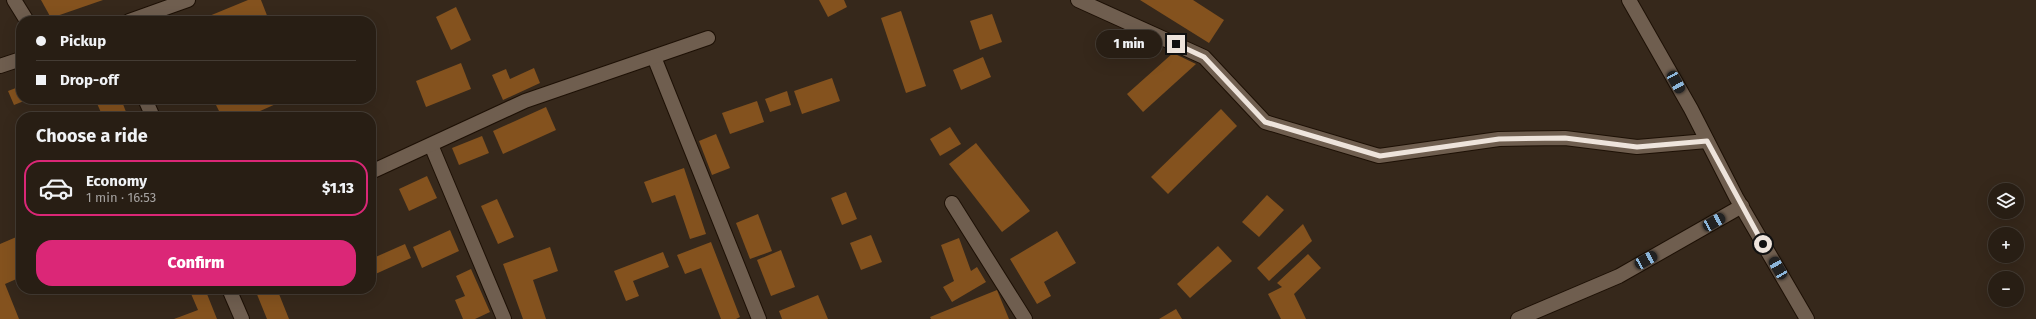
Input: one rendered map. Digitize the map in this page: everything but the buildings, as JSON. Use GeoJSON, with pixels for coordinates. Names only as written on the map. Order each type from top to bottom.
{"type":"FeatureCollection","features":[{"type":"Feature","properties":{"kind":"street"},"geometry":{"type":"LineString","coordinates":[[14,0],[24,16]]}},
{"type":"Feature","properties":{"kind":"street"},"geometry":{"type":"LineString","coordinates":[[143,16],[188,0]]}},
{"type":"Feature","properties":{"kind":"street"},"geometry":{"type":"LineString","coordinates":[[1078,0],[1204,57],[1265,122],[1380,156],[1499,139],[1565,138],[1637,147],[1707,141]]}},
{"type":"Feature","properties":{"kind":"street"},"geometry":{"type":"LineString","coordinates":[[1629,0],[1742,206],[1807,319]]}},
{"type":"Feature","properties":{"kind":"street"},"geometry":{"type":"LineString","coordinates":[[376,170],[525,101],[708,38]]}},
{"type":"Feature","properties":{"kind":"street"},"geometry":{"type":"LineString","coordinates":[[654,56],[759,319]]}},
{"type":"Feature","properties":{"kind":"street"},"geometry":{"type":"LineString","coordinates":[[0,66],[16,61]]}},
{"type":"Feature","properties":{"kind":"street"},"geometry":{"type":"LineString","coordinates":[[431,144],[504,319]]}},
{"type":"Feature","properties":{"kind":"street"},"geometry":{"type":"LineString","coordinates":[[952,203],[1026,319]]}},
{"type":"Feature","properties":{"kind":"street"},"geometry":{"type":"LineString","coordinates":[[1518,319],[1619,276],[1742,206]]}},
{"type":"Feature","properties":{"kind":"street"},"geometry":{"type":"LineString","coordinates":[[231,294],[242,319]]}},
{"type":"Feature","properties":{"kind":"route"},"geometry":{"type":"LineString","coordinates":[[1176,44],[1204,57],[1265,122],[1380,156],[1499,139],[1565,138],[1637,147],[1707,141],[1736,197],[1763,244]]}}]}
